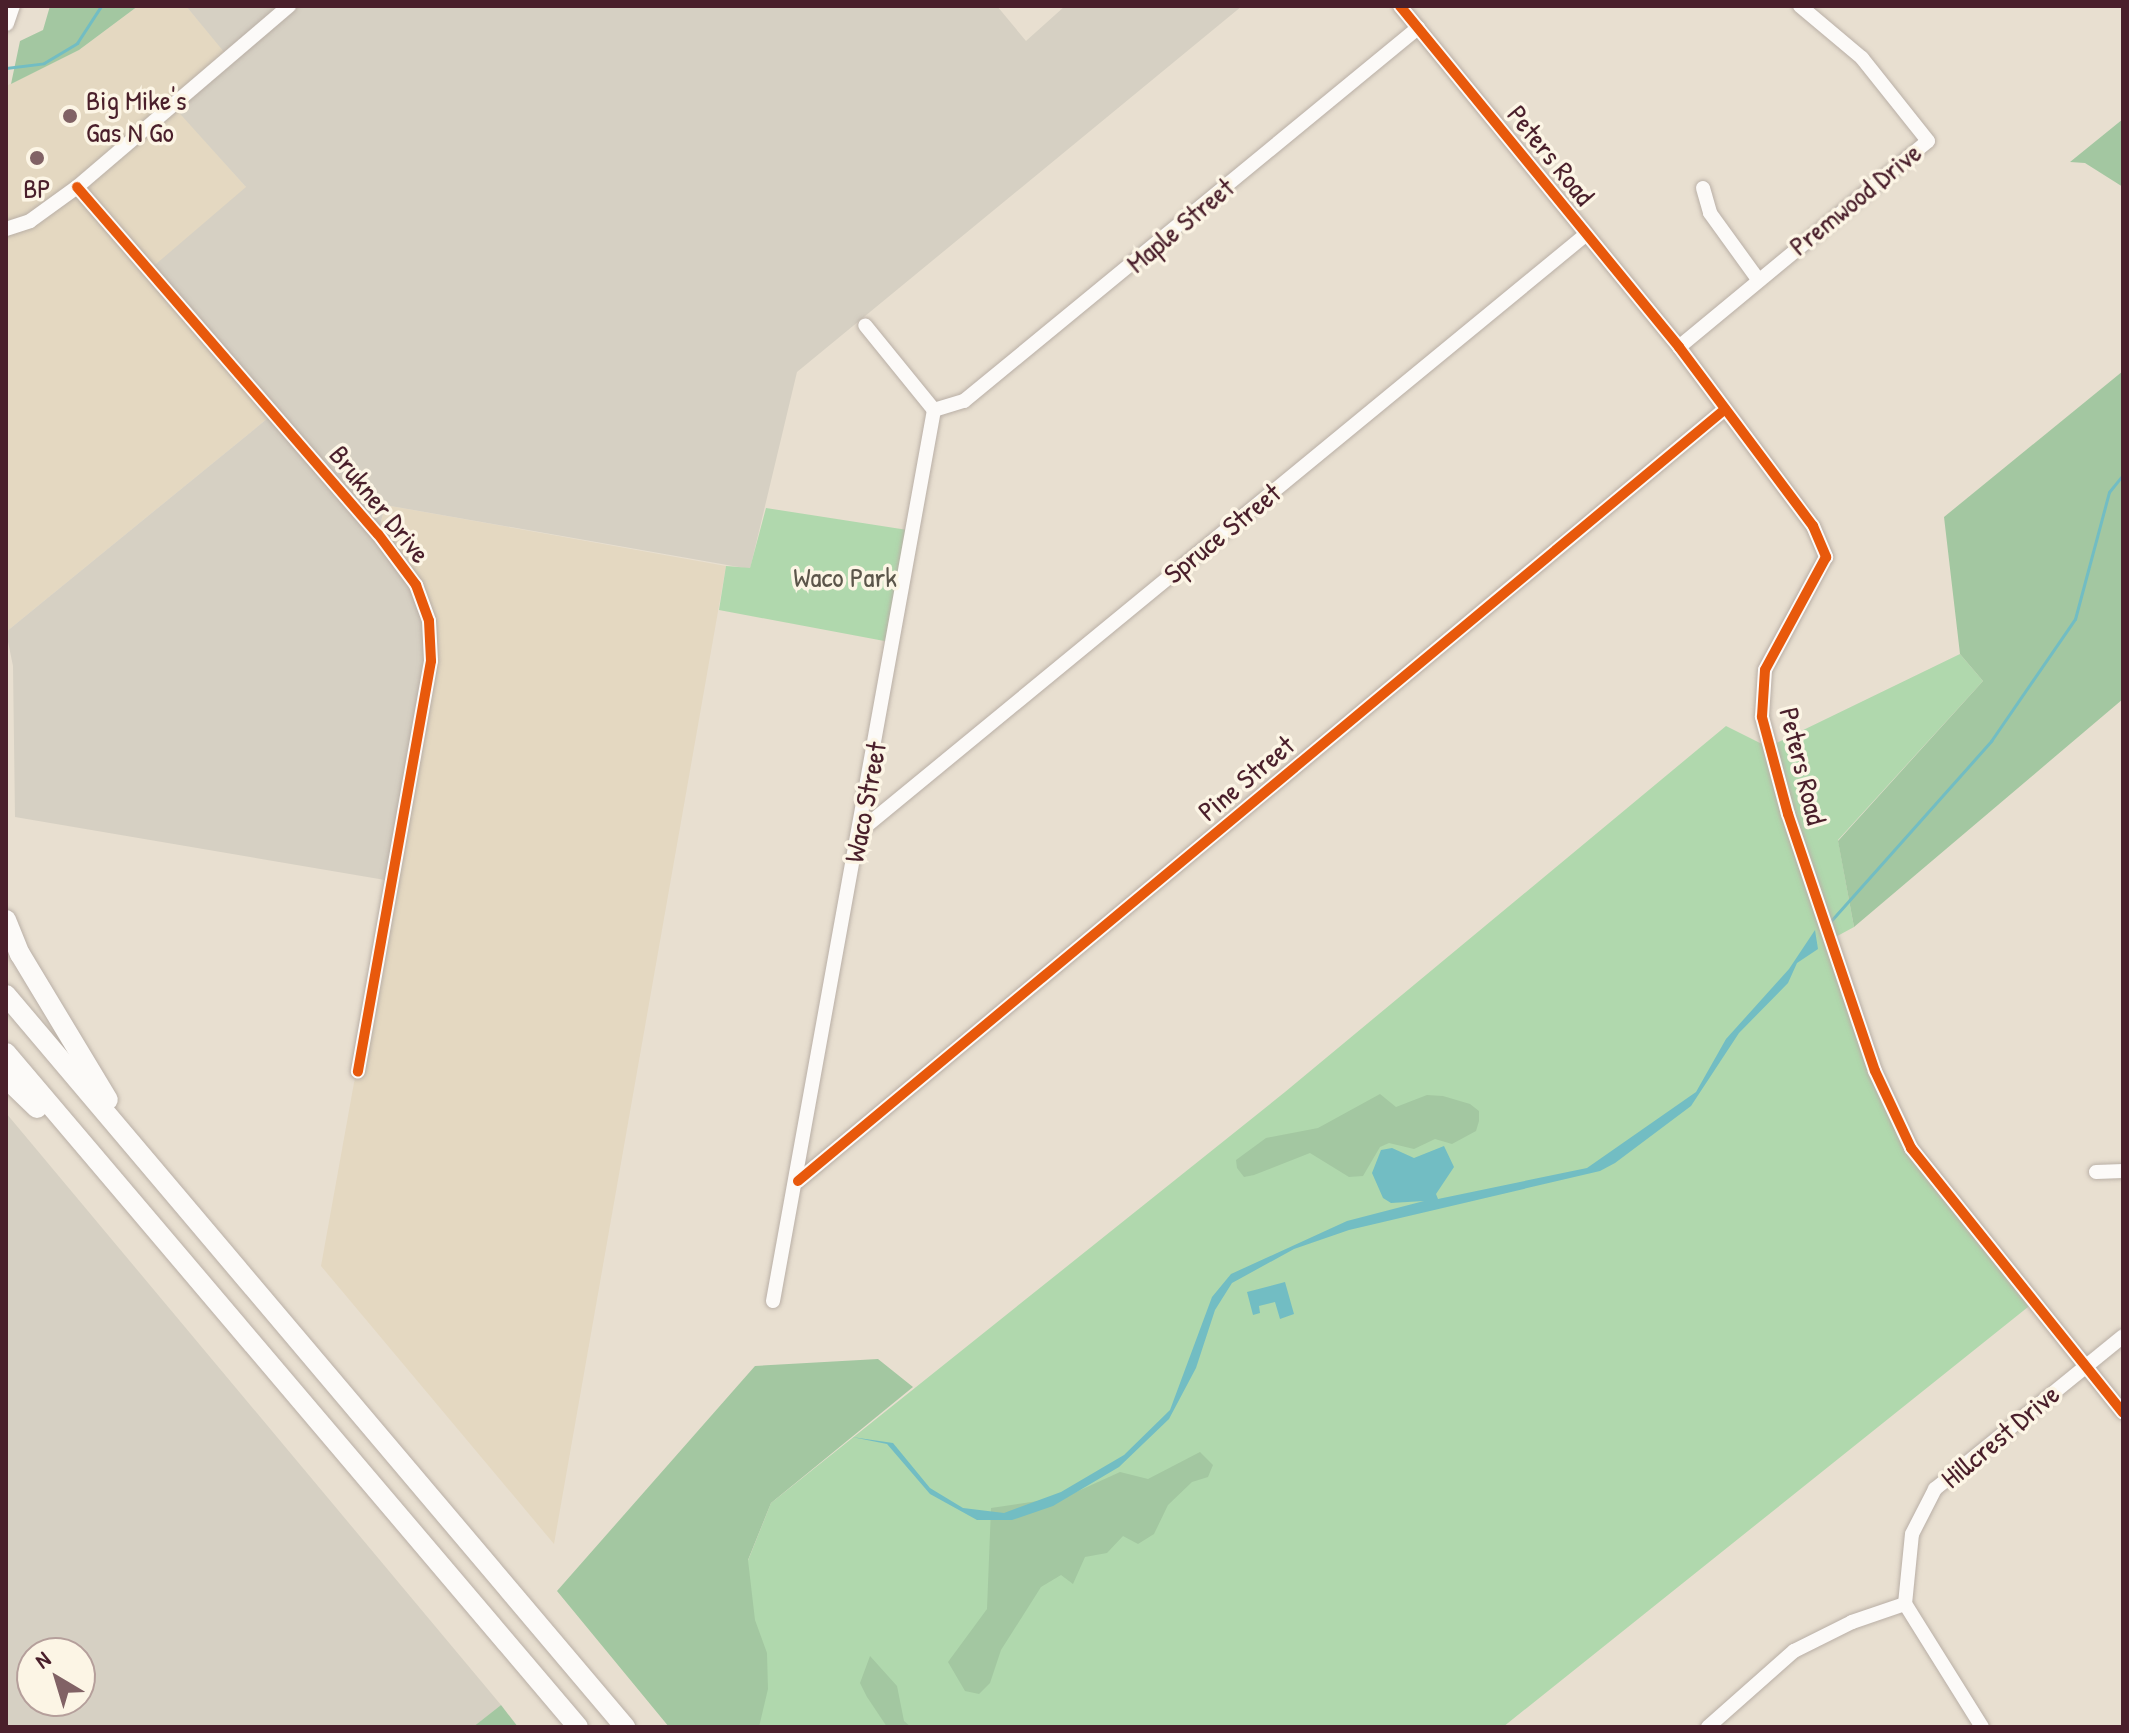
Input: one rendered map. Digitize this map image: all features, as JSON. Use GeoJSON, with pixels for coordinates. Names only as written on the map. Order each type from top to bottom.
{"type":"FeatureCollection","features":[{"type":"Feature","properties":{"kind":"highway"},"geometry":{"type":"LineString","coordinates":[[6,920],[28,968],[154,1170]]}},
{"type":"Feature","properties":{"kind":"highway"},"geometry":{"type":"LineString","coordinates":[[6,995],[625,1727]]}},
{"type":"Feature","properties":{"kind":"highway"},"geometry":{"type":"LineString","coordinates":[[6,1053],[578,1727]]}},
{"type":"Feature","properties":{"kind":"highway"},"geometry":{"type":"LineString","coordinates":[[6,1078],[125,1195]]}},
{"type":"Feature","properties":{"kind":"main road"},"geometry":{"type":"LineString","coordinates":[[6,23],[12,6]]}},
{"type":"Feature","properties":{"kind":"street"},"geometry":{"type":"LineString","coordinates":[[6,229],[30,221],[77,187],[289,6]]}},
{"type":"Feature","properties":{"kind":"street","name":"Peters Road"},"geometry":{"type":"LineString","coordinates":[[1400,6],[1584,236],[1679,347],[1813,526],[1826,557],[1771,656],[1762,692],[1768,747],[1875,1071],[1911,1148],[2123,1413]]}},
{"type":"Feature","properties":{"kind":"street","name":"Premwood Drive"},"geometry":{"type":"LineString","coordinates":[[1679,347],[1757,278],[1928,141],[1862,58],[1800,6]]}},
{"type":"Feature","properties":{"kind":"street","name":"Maple Street"},"geometry":{"type":"LineString","coordinates":[[934,410],[964,401],[1418,28]]}},
{"type":"Feature","properties":{"kind":"street","name":"Brukner Drive"},"geometry":{"type":"LineString","coordinates":[[77,187],[378,534],[416,585],[429,621],[431,661],[358,1072]]}},
{"type":"Feature","properties":{"kind":"street"},"geometry":{"type":"LineString","coordinates":[[1703,188],[1710,213],[1757,278]]}},
{"type":"Feature","properties":{"kind":"street","name":"Spruce Street"},"geometry":{"type":"LineString","coordinates":[[860,831],[1584,236]]}},
{"type":"Feature","properties":{"kind":"street"},"geometry":{"type":"LineString","coordinates":[[865,325],[934,410]]}},
{"type":"Feature","properties":{"kind":"street","name":"Waco Street"},"geometry":{"type":"LineString","coordinates":[[773,1301],[798,1181],[934,410]]}},
{"type":"Feature","properties":{"kind":"street","name":"Pine Street"},"geometry":{"type":"LineString","coordinates":[[798,1181],[1724,410]]}},
{"type":"Feature","properties":{"kind":"street"},"geometry":{"type":"LineString","coordinates":[[2096,1172],[2123,1171]]}},
{"type":"Feature","properties":{"kind":"street","name":"Hillcrest Drive"},"geometry":{"type":"LineString","coordinates":[[1905,1604],[1912,1534],[1935,1489],[2123,1336]]}},
{"type":"Feature","properties":{"kind":"street"},"geometry":{"type":"LineString","coordinates":[[1708,1727],[1794,1651],[1852,1622],[1905,1604],[1982,1727]]}},
{"type":"Feature","properties":{"kind":"shaded area"},"geometry":{"type":"Polygon","coordinates":[[[138,6],[186,6],[230,58],[174,106],[246,187],[273,414],[6,632],[6,86],[79,50],[138,6]]]}},
{"type":"Feature","properties":{"kind":"shaded area"},"geometry":{"type":"Polygon","coordinates":[[[186,6],[997,6],[1026,41],[1065,6],[1242,6],[797,372],[750,569],[385,505],[378,534],[416,585],[431,661],[391,881],[15,817],[13,666],[6,632],[273,414],[149,270],[246,187],[173,106],[229,58],[186,6]]]}},
{"type":"Feature","properties":{"kind":"shaded area"},"geometry":{"type":"Polygon","coordinates":[[[385,505],[726,566],[554,1544],[321,1266],[415,744],[378,534],[385,505]]]}},
{"type":"Feature","properties":{"kind":"shaded area"},"geometry":{"type":"Polygon","coordinates":[[[6,1113],[501,1705],[473,1727],[6,1727],[6,1113]]]}},
{"type":"Feature","properties":{"kind":"green space"},"geometry":{"type":"Polygon","coordinates":[[[50,6],[138,6],[79,50],[11,84],[20,41],[43,30],[50,6]]]}},
{"type":"Feature","properties":{"kind":"green space"},"geometry":{"type":"Polygon","coordinates":[[[2123,119],[2123,187],[2085,163],[2070,162],[2123,119]]]}},
{"type":"Feature","properties":{"kind":"green space"},"geometry":{"type":"Polygon","coordinates":[[[2123,371],[2123,699],[1854,927],[1838,841],[1983,681],[1960,654],[1944,517],[2123,371]]]}},
{"type":"Feature","properties":{"kind":"green space","name":"Waco Park"},"geometry":{"type":"Polygon","coordinates":[[[766,508],[914,531],[895,643],[719,610],[726,566],[750,568],[766,508]]]}},
{"type":"Feature","properties":{"kind":"green space"},"geometry":{"type":"Polygon","coordinates":[[[1960,654],[1983,681],[1838,840],[1854,927],[1830,940],[1911,1148],[2033,1303],[1503,1727],[731,1727],[709,1658],[771,1503],[1285,1092],[1726,726],[1768,747],[1960,654]]]}},
{"type":"Feature","properties":{"kind":"green space"},"geometry":{"type":"Polygon","coordinates":[[[1380,1094],[1396,1107],[1427,1095],[1470,1104],[1479,1111],[1476,1131],[1452,1144],[1435,1139],[1414,1149],[1389,1143],[1380,1147],[1363,1176],[1349,1177],[1310,1153],[1254,1175],[1244,1177],[1237,1168],[1236,1160],[1266,1138],[1318,1128],[1380,1094]]]}},
{"type":"Feature","properties":{"kind":"green space"},"geometry":{"type":"Polygon","coordinates":[[[878,1359],[913,1387],[771,1503],[748,1560],[755,1620],[767,1653],[768,1689],[759,1727],[669,1727],[557,1591],[755,1366],[878,1359]]]}},
{"type":"Feature","properties":{"kind":"green space"},"geometry":{"type":"Polygon","coordinates":[[[1200,1452],[1213,1465],[1208,1477],[1192,1482],[1168,1505],[1154,1534],[1138,1544],[1123,1536],[1107,1553],[1085,1557],[1073,1584],[1061,1575],[1041,1587],[1001,1650],[990,1683],[979,1694],[965,1691],[948,1662],[987,1609],[991,1508],[1065,1497],[1120,1472],[1148,1479],[1200,1452]]]}},
{"type":"Feature","properties":{"kind":"green space"},"geometry":{"type":"Polygon","coordinates":[[[870,1656],[897,1686],[904,1721],[911,1727],[887,1727],[867,1697],[860,1683],[870,1656]]]}},
{"type":"Feature","properties":{"kind":"green space"},"geometry":{"type":"Polygon","coordinates":[[[501,1705],[518,1727],[473,1727],[501,1705]]]}},
{"type":"Feature","properties":{"kind":"water"},"geometry":{"type":"Polygon","coordinates":[[[1815,930],[1818,949],[1797,963],[1788,983],[1739,1033],[1691,1106],[1615,1163],[1600,1171],[1349,1230],[1294,1249],[1232,1283],[1215,1310],[1196,1368],[1169,1419],[1119,1467],[1053,1506],[1012,1520],[977,1520],[930,1494],[887,1444],[852,1437],[893,1443],[930,1488],[963,1508],[1004,1513],[1061,1492],[1124,1455],[1170,1410],[1212,1297],[1231,1274],[1347,1221],[1424,1201],[1391,1203],[1383,1198],[1372,1173],[1381,1150],[1392,1148],[1414,1158],[1444,1146],[1454,1167],[1436,1194],[1438,1199],[1587,1168],[1696,1092],[1726,1039],[1789,969],[1815,930]]]}},
{"type":"Feature","properties":{"kind":"water"},"geometry":{"type":"Polygon","coordinates":[[[1285,1282],[1294,1314],[1280,1319],[1275,1302],[1259,1306],[1260,1313],[1253,1315],[1247,1292],[1285,1282]]]}},
{"type":"Feature","properties":{"kind":"waterway"},"geometry":{"type":"LineString","coordinates":[[6,68],[44,63],[77,43],[101,6]]}},
{"type":"Feature","properties":{"kind":"waterway"},"geometry":{"type":"LineString","coordinates":[[1829,923],[1991,741],[2075,619],[2109,492],[2123,475]]}},
{"type":"Feature","properties":{"kind":"cycle path"},"geometry":{"type":"LineString","coordinates":[[1400,6],[1679,347],[1813,526],[1826,557],[1765,670],[1762,717],[1788,814],[1875,1071],[1911,1148],[2123,1413]]}},
{"type":"Feature","properties":{"kind":"cycle path"},"geometry":{"type":"LineString","coordinates":[[77,187],[378,534],[416,585],[429,621],[431,661],[358,1072]]}},
{"type":"Feature","properties":{"kind":"cycle path"},"geometry":{"type":"LineString","coordinates":[[798,1181],[1724,410]]}},
{"type":"Feature","properties":{"kind":"place","name":"Big Mike's Gas N Go"},"geometry":{"type":"Point","coordinates":[70,116]}},
{"type":"Feature","properties":{"kind":"place","name":"BP"},"geometry":{"type":"Point","coordinates":[37,158]}}]}
